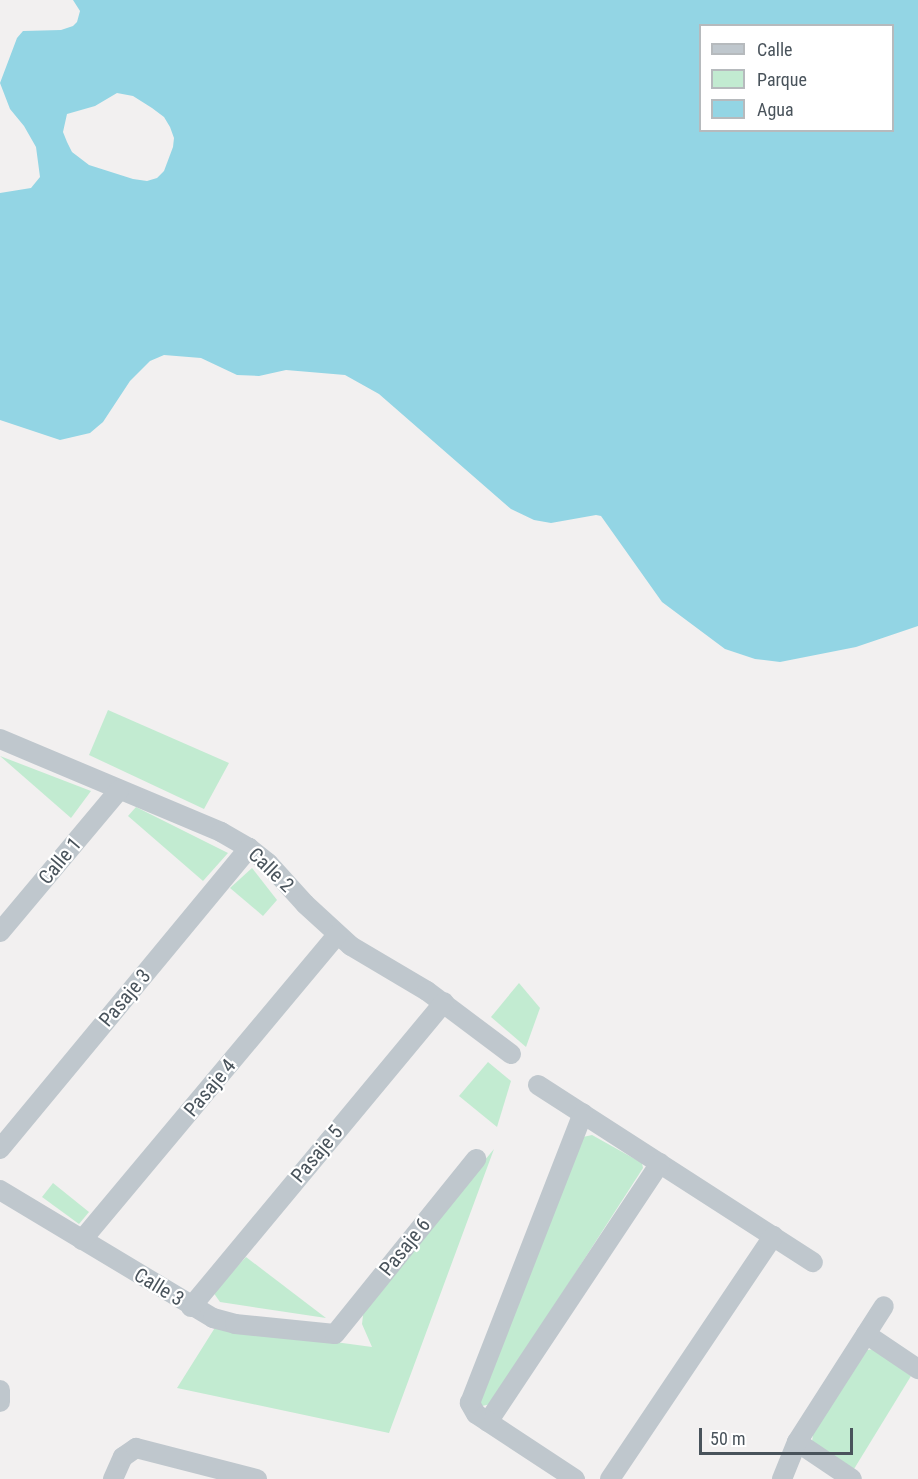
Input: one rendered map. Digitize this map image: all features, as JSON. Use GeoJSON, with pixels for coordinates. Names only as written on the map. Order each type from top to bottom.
{"type":"FeatureCollection","features":[{"type":"Feature","properties":{"kind":"street","name":"Calle 2"},"geometry":{"type":"LineString","coordinates":[[0,739],[220,832],[249,848],[268,862],[305,904],[337,935],[367,958],[444,1002],[511,1054]]}},
{"type":"Feature","properties":{"kind":"street","name":"Calle 1"},"geometry":{"type":"LineString","coordinates":[[0,932],[119,790]]}},
{"type":"Feature","properties":{"kind":"street","name":"Pasaje 3"},"geometry":{"type":"LineString","coordinates":[[0,1149],[249,848]]}},
{"type":"Feature","properties":{"kind":"street","name":"Pasaje 4"},"geometry":{"type":"LineString","coordinates":[[82,1240],[337,935]]}},
{"type":"Feature","properties":{"kind":"street","name":"Pasaje 5"},"geometry":{"type":"LineString","coordinates":[[191,1307],[444,1002]]}},
{"type":"Feature","properties":{"kind":"street"},"geometry":{"type":"LineString","coordinates":[[538,1085],[813,1262]]}},
{"type":"Feature","properties":{"kind":"street"},"geometry":{"type":"LineString","coordinates":[[575,1479],[472,1411],[471,1399],[583,1113]]}},
{"type":"Feature","properties":{"kind":"street","name":"Pasaje 6"},"geometry":{"type":"LineString","coordinates":[[335,1334],[476,1159]]}},
{"type":"Feature","properties":{"kind":"street"},"geometry":{"type":"LineString","coordinates":[[488,1422],[660,1163]]}},
{"type":"Feature","properties":{"kind":"street","name":"Calle 3"},"geometry":{"type":"LineString","coordinates":[[0,1190],[191,1307],[213,1318],[235,1324],[335,1334]]}},
{"type":"Feature","properties":{"kind":"street"},"geometry":{"type":"LineString","coordinates":[[610,1479],[773,1236]]}},
{"type":"Feature","properties":{"kind":"street"},"geometry":{"type":"LineString","coordinates":[[782,1479],[797,1442],[884,1306]]}},
{"type":"Feature","properties":{"kind":"street"},"geometry":{"type":"LineString","coordinates":[[866,1334],[918,1369]]}},
{"type":"Feature","properties":{"kind":"street"},"geometry":{"type":"LineString","coordinates":[[0,1390],[0,1402]]}},
{"type":"Feature","properties":{"kind":"street"},"geometry":{"type":"LineString","coordinates":[[797,1442],[852,1479]]}},
{"type":"Feature","properties":{"kind":"street"},"geometry":{"type":"LineString","coordinates":[[113,1479],[123,1457],[136,1448],[257,1479]]}},
{"type":"Feature","properties":{"kind":"green space"},"geometry":{"type":"Polygon","coordinates":[[[108,710],[229,763],[204,809],[89,755],[108,710]]]}},
{"type":"Feature","properties":{"kind":"green space"},"geometry":{"type":"Polygon","coordinates":[[[0,756],[91,791],[71,818],[0,756]]]}},
{"type":"Feature","properties":{"kind":"green space"},"geometry":{"type":"Polygon","coordinates":[[[136,807],[228,853],[203,881],[128,816],[136,807]]]}},
{"type":"Feature","properties":{"kind":"green space"},"geometry":{"type":"Polygon","coordinates":[[[252,868],[277,900],[263,916],[230,888],[252,868]]]}},
{"type":"Feature","properties":{"kind":"green space"},"geometry":{"type":"Polygon","coordinates":[[[519,983],[540,1008],[526,1047],[491,1017],[519,983]]]}},
{"type":"Feature","properties":{"kind":"green space"},"geometry":{"type":"Polygon","coordinates":[[[488,1062],[511,1081],[497,1127],[459,1096],[488,1062]]]}},
{"type":"Feature","properties":{"kind":"green space"},"geometry":{"type":"Polygon","coordinates":[[[592,1135],[642,1163],[643,1168],[491,1404],[482,1406],[479,1403],[583,1137],[592,1135]]]}},
{"type":"Feature","properties":{"kind":"green space"},"geometry":{"type":"Polygon","coordinates":[[[494,1149],[389,1433],[177,1388],[216,1326],[372,1347],[362,1324],[364,1307],[494,1149]]]}},
{"type":"Feature","properties":{"kind":"green space"},"geometry":{"type":"Polygon","coordinates":[[[53,1183],[89,1212],[79,1224],[42,1197],[53,1183]]]}},
{"type":"Feature","properties":{"kind":"green space"},"geometry":{"type":"Polygon","coordinates":[[[246,1257],[326,1318],[220,1302],[213,1292],[246,1257]]]}},
{"type":"Feature","properties":{"kind":"green space"},"geometry":{"type":"Polygon","coordinates":[[[875,1349],[911,1376],[854,1469],[812,1442],[813,1434],[867,1350],[875,1349]]]}},
{"type":"Feature","properties":{"kind":"water"},"geometry":{"type":"Polygon","coordinates":[[[73,0],[918,0],[918,626],[856,647],[780,662],[755,659],[725,649],[662,602],[601,516],[551,523],[534,520],[511,509],[379,394],[345,375],[286,370],[259,376],[237,375],[201,358],[164,355],[150,361],[130,381],[103,422],[90,433],[60,440],[0,420],[0,193],[31,188],[40,177],[36,147],[24,126],[10,109],[0,83],[17,38],[23,31],[61,30],[77,22],[80,11],[73,0]],[[117,93],[95,106],[67,114],[63,132],[72,152],[89,165],[147,181],[157,178],[164,171],[174,138],[164,117],[133,96],[117,93]]]}}]}
